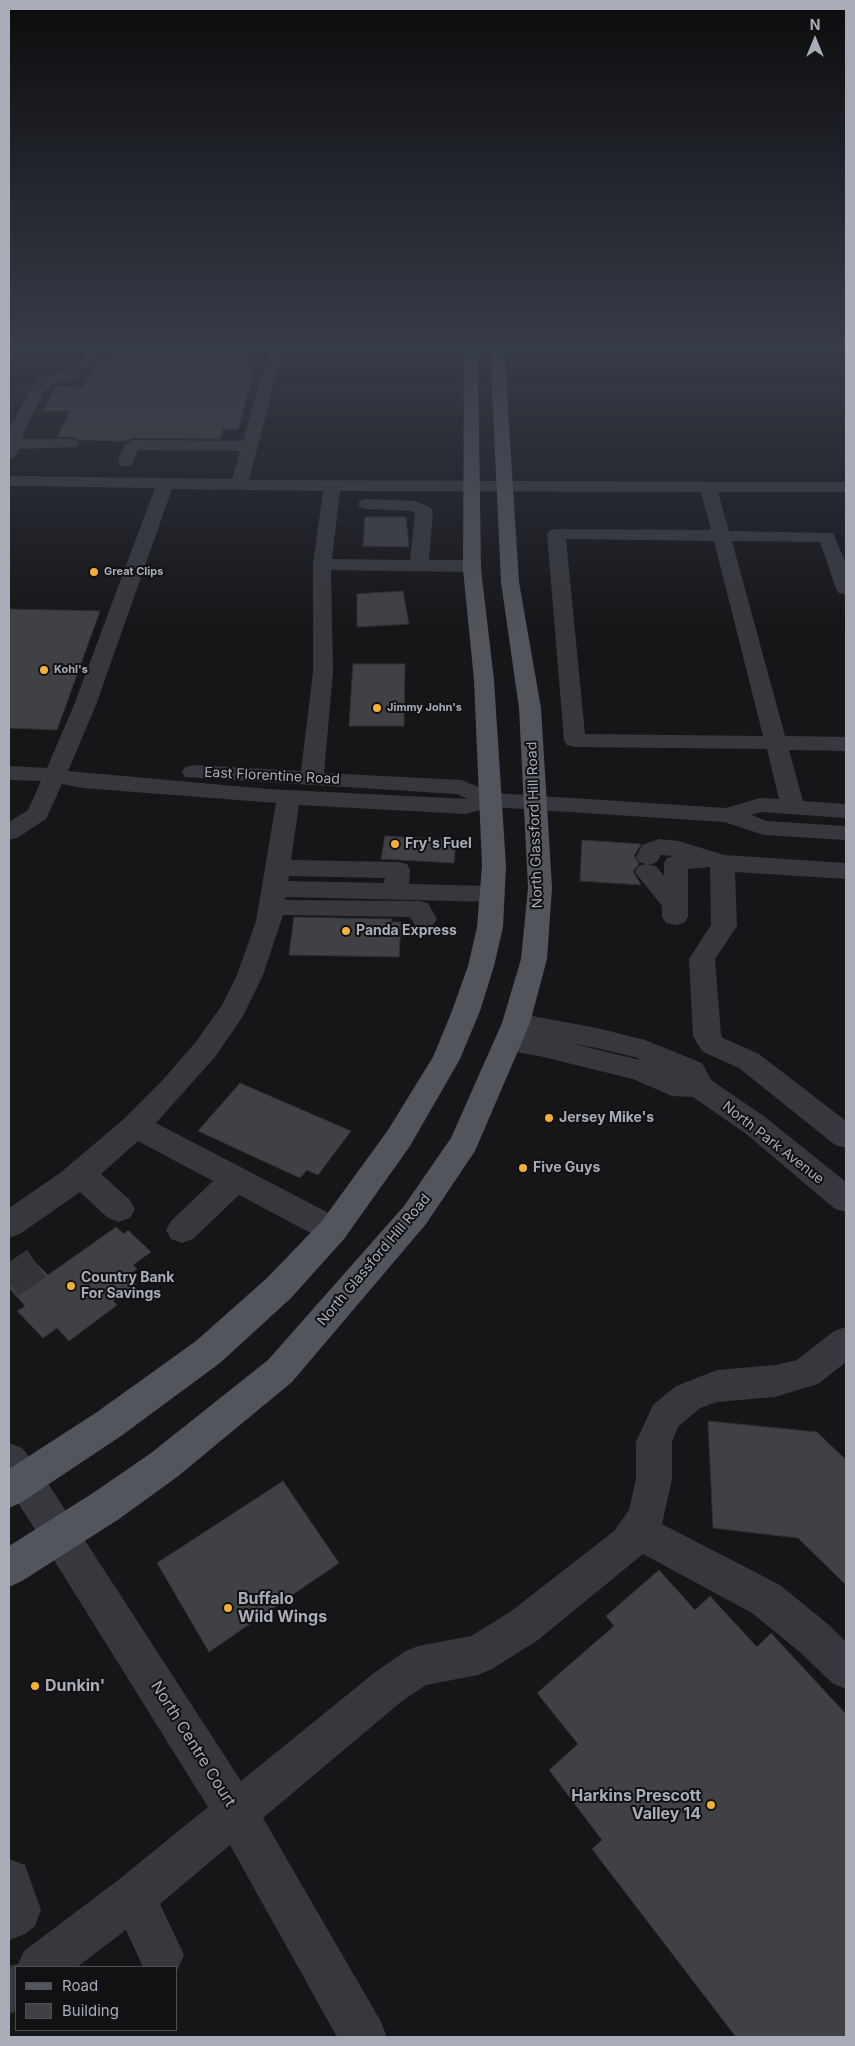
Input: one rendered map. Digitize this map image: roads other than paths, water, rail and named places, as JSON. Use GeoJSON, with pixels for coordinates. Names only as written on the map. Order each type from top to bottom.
{"type":"FeatureCollection","features":[{"type":"Feature","properties":{"kind":"main road"},"geometry":{"type":"LineString","coordinates":[[14,1477],[109,1424],[208,1352],[279,1288],[334,1230],[399,1138],[446,1058],[481,966],[490,926],[493,894],[484,680],[472,566],[472,441]]}},
{"type":"Feature","properties":{"kind":"main road","name":"North Glassford Hill Road"},"geometry":{"type":"LineString","coordinates":[[9,1568],[106,1506],[164,1465],[280,1370],[415,1215],[464,1143],[512,1032],[534,958],[538,928],[540,888],[530,708],[510,582],[501,441]]}},
{"type":"Feature","properties":{"kind":"street"},"geometry":{"type":"LineString","coordinates":[[239,486],[252,441]]}},
{"type":"Feature","properties":{"kind":"street"},"geometry":{"type":"LineString","coordinates":[[10,452],[71,444]]}},
{"type":"Feature","properties":{"kind":"street"},"geometry":{"type":"LineString","coordinates":[[126,461],[132,445],[251,446]]}},
{"type":"Feature","properties":{"kind":"street"},"geometry":{"type":"LineString","coordinates":[[10,452],[55,460]]}},
{"type":"Feature","properties":{"kind":"street"},"geometry":{"type":"LineString","coordinates":[[9,481],[239,486],[330,495],[422,508],[424,511],[419,566]]}},
{"type":"Feature","properties":{"kind":"street"},"geometry":{"type":"LineString","coordinates":[[9,833],[38,814],[53,775],[85,704],[166,484]]}},
{"type":"Feature","properties":{"kind":"street"},"geometry":{"type":"LineString","coordinates":[[330,495],[504,485],[846,487]]}},
{"type":"Feature","properties":{"kind":"street"},"geometry":{"type":"LineString","coordinates":[[708,486],[793,808]]}},
{"type":"Feature","properties":{"kind":"street"},"geometry":{"type":"LineString","coordinates":[[312,778],[323,672],[322,564],[330,495]]}},
{"type":"Feature","properties":{"kind":"street"},"geometry":{"type":"LineString","coordinates":[[846,589],[827,537],[556,534],[575,740],[846,744]]}},
{"type":"Feature","properties":{"kind":"street"},"geometry":{"type":"LineString","coordinates":[[322,564],[472,566]]}},
{"type":"Feature","properties":{"kind":"street","name":"East Florentine Road"},"geometry":{"type":"LineString","coordinates":[[53,775],[89,768],[312,778],[461,787],[490,800]]}},
{"type":"Feature","properties":{"kind":"street","name":"East Florentine Road"},"geometry":{"type":"LineString","coordinates":[[9,773],[53,775],[83,781],[289,797],[466,807],[490,800],[727,815],[764,828],[846,833]]}},
{"type":"Feature","properties":{"kind":"street"},"geometry":{"type":"LineString","coordinates":[[9,1225],[81,1174],[135,1126],[170,1091],[205,1050],[232,1009],[250,975],[269,921],[289,797]]}},
{"type":"Feature","properties":{"kind":"street","name":"East Florentine Road"},"geometry":{"type":"LineString","coordinates":[[727,815],[760,806],[846,811]]}},
{"type":"Feature","properties":{"kind":"street"},"geometry":{"type":"LineString","coordinates":[[716,860],[676,863],[675,914],[652,865],[660,855],[846,871]]}},
{"type":"Feature","properties":{"kind":"street"},"geometry":{"type":"LineString","coordinates":[[716,860],[724,926],[702,959],[707,1036],[713,1045],[749,1061],[846,1137]]}},
{"type":"Feature","properties":{"kind":"street"},"geometry":{"type":"LineString","coordinates":[[275,888],[397,881],[493,894]]}},
{"type":"Feature","properties":{"kind":"street"},"geometry":{"type":"LineString","coordinates":[[275,888],[420,910],[424,919]]}},
{"type":"Feature","properties":{"kind":"street"},"geometry":{"type":"LineString","coordinates":[[512,1032],[539,1046],[640,1070],[672,1085],[699,1087],[728,1053]]}},
{"type":"Feature","properties":{"kind":"street","name":"North Park Avenue"},"geometry":{"type":"LineString","coordinates":[[699,1087],[755,1125],[846,1200]]}},
{"type":"Feature","properties":{"kind":"street"},"geometry":{"type":"LineString","coordinates":[[135,1126],[235,1180],[334,1230]]}},
{"type":"Feature","properties":{"kind":"street"},"geometry":{"type":"LineString","coordinates":[[81,1174],[119,1209]]}},
{"type":"Feature","properties":{"kind":"street"},"geometry":{"type":"LineString","coordinates":[[182,1230],[235,1180]]}},
{"type":"Feature","properties":{"kind":"street"},"geometry":{"type":"LineString","coordinates":[[41,1966],[133,1897],[235,1811],[388,1687],[418,1666],[478,1655],[516,1631],[627,1544],[646,1517],[654,1479],[654,1442],[665,1416],[688,1397],[718,1386],[775,1382],[806,1373],[846,1342]]}},
{"type":"Feature","properties":{"kind":"street","name":"North Centre Court"},"geometry":{"type":"LineString","coordinates":[[14,1477],[60,1535],[235,1811],[364,2037]]}},
{"type":"Feature","properties":{"kind":"street"},"geometry":{"type":"LineString","coordinates":[[636,1530],[766,1599],[815,1638],[846,1670]]}},
{"type":"Feature","properties":{"kind":"street"},"geometry":{"type":"LineString","coordinates":[[9,1881],[19,1910],[9,1918]]}},
{"type":"Feature","properties":{"kind":"street"},"geometry":{"type":"LineString","coordinates":[[133,1897],[161,1954]]}},
{"type":"Feature","properties":{"kind":"tunnel"},"geometry":{"type":"LineString","coordinates":[[9,1282],[37,1263]]}},
{"type":"Feature","properties":{"kind":"place","name":"Great Clips"},"geometry":{"type":"Point","coordinates":[94,572]}},
{"type":"Feature","properties":{"kind":"place","name":"Kohl's"},"geometry":{"type":"Point","coordinates":[44,670]}},
{"type":"Feature","properties":{"kind":"place","name":"Jimmy John's"},"geometry":{"type":"Point","coordinates":[377,708]}},
{"type":"Feature","properties":{"kind":"place","name":"Fry's Fuel"},"geometry":{"type":"Point","coordinates":[395,844]}},
{"type":"Feature","properties":{"kind":"place","name":"Panda Express"},"geometry":{"type":"Point","coordinates":[346,931]}},
{"type":"Feature","properties":{"kind":"place","name":"Jersey Mike's"},"geometry":{"type":"Point","coordinates":[549,1118]}},
{"type":"Feature","properties":{"kind":"place","name":"Five Guys"},"geometry":{"type":"Point","coordinates":[523,1168]}},
{"type":"Feature","properties":{"kind":"place","name":"Country Bank For Savings"},"geometry":{"type":"Point","coordinates":[71,1286]}},
{"type":"Feature","properties":{"kind":"place","name":"Buffalo Wild Wings"},"geometry":{"type":"Point","coordinates":[228,1608]}},
{"type":"Feature","properties":{"kind":"place","name":"Dunkin'"},"geometry":{"type":"Point","coordinates":[35,1686]}},
{"type":"Feature","properties":{"kind":"place","name":"Harkins Prescott Valley 14"},"geometry":{"type":"Point","coordinates":[711,1805]}}]}
